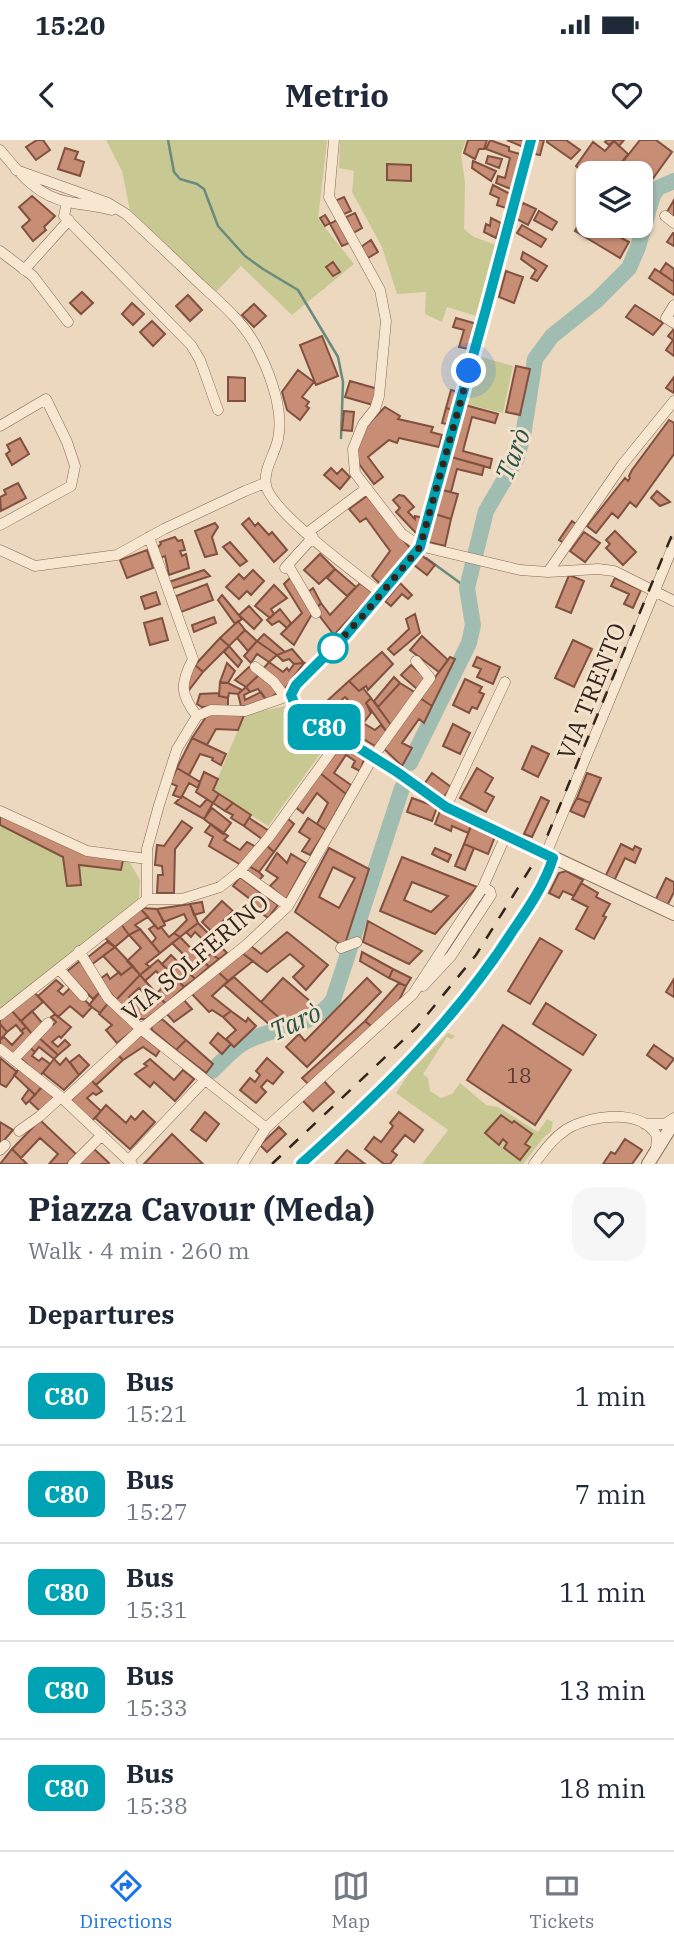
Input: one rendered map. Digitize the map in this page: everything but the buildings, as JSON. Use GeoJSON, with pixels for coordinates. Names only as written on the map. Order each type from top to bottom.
{"type":"FeatureCollection","features":[{"type":"Feature","properties":{"kind":"street"},"geometry":{"type":"LineString","coordinates":[[334,140],[329,197],[380,290],[386,321],[379,396],[375,409],[363,424],[354,449],[355,473],[401,534],[420,547],[520,570],[614,572],[655,589],[674,601]]}},
{"type":"Feature","properties":{"kind":"street"},"geometry":{"type":"LineString","coordinates":[[147,899],[147,849],[159,805],[177,749],[197,716],[211,710],[245,711],[288,696],[346,635],[420,547],[531,140]]}},
{"type":"Feature","properties":{"kind":"street"},"geometry":{"type":"LineString","coordinates":[[0,150],[16,170],[43,192],[67,202],[126,214]]}},
{"type":"Feature","properties":{"kind":"street"},"geometry":{"type":"LineString","coordinates":[[16,170],[98,199],[126,214],[239,320],[259,351],[280,423],[265,484],[274,503],[382,594]]}},
{"type":"Feature","properties":{"kind":"street"},"geometry":{"type":"LineString","coordinates":[[67,202],[64,216],[191,345],[200,360],[218,410]]}},
{"type":"Feature","properties":{"kind":"street"},"geometry":{"type":"LineString","coordinates":[[24,270],[69,220]]}},
{"type":"Feature","properties":{"kind":"street"},"geometry":{"type":"LineString","coordinates":[[0,251],[33,276],[68,322]]}},
{"type":"Feature","properties":{"kind":"street"},"geometry":{"type":"LineString","coordinates":[[674,305],[666,318],[674,323]]}},
{"type":"Feature","properties":{"kind":"street"},"geometry":{"type":"LineString","coordinates":[[0,426],[46,399],[67,442],[75,466],[71,486],[0,525]]}},
{"type":"Feature","properties":{"kind":"street"},"geometry":{"type":"LineString","coordinates":[[548,572],[622,465],[674,401]]}},
{"type":"Feature","properties":{"kind":"street"},"geometry":{"type":"LineString","coordinates":[[0,550],[35,566],[117,555],[149,537],[265,484]]}},
{"type":"Feature","properties":{"kind":"street"},"geometry":{"type":"LineString","coordinates":[[316,613],[286,567],[310,535],[367,488]]}},
{"type":"Feature","properties":{"kind":"street"},"geometry":{"type":"LineString","coordinates":[[149,537],[193,659],[186,673],[183,689],[187,702],[197,716]]}},
{"type":"Feature","properties":{"kind":"street","name":"VIA TRENTO"},"geometry":{"type":"LineString","coordinates":[[550,856],[674,544]]}},
{"type":"Feature","properties":{"kind":"street"},"geometry":{"type":"LineString","coordinates":[[559,558],[580,570]]}},
{"type":"Feature","properties":{"kind":"street","name":"VIA SOLFERINO"},"geometry":{"type":"LineString","coordinates":[[19,1131],[63,1098],[141,1029],[245,946],[288,906],[373,757],[430,678],[416,661]]}},
{"type":"Feature","properties":{"kind":"street"},"geometry":{"type":"LineString","coordinates":[[255,667],[274,682],[295,705],[446,807],[674,914]]}},
{"type":"Feature","properties":{"kind":"street"},"geometry":{"type":"LineString","coordinates":[[446,807],[505,682]]}},
{"type":"Feature","properties":{"kind":"street"},"geometry":{"type":"LineString","coordinates":[[0,1015],[147,899],[182,899],[220,887],[240,872],[341,738]]}},
{"type":"Feature","properties":{"kind":"street"},"geometry":{"type":"LineString","coordinates":[[0,811],[87,851],[147,859]]}},
{"type":"Feature","properties":{"kind":"street"},"geometry":{"type":"LineString","coordinates":[[243,1164],[266,1128],[413,994],[486,889],[506,835]]}},
{"type":"Feature","properties":{"kind":"street"},"geometry":{"type":"LineString","coordinates":[[301,1164],[391,1079],[468,996],[488,970],[548,873],[550,856]]}},
{"type":"Feature","properties":{"kind":"street"},"geometry":{"type":"LineString","coordinates":[[240,872],[288,906]]}},
{"type":"Feature","properties":{"kind":"street"},"geometry":{"type":"LineString","coordinates":[[341,948],[357,942]]}},
{"type":"Feature","properties":{"kind":"street"},"geometry":{"type":"LineString","coordinates":[[79,951],[108,998],[141,1029],[266,1128]]}},
{"type":"Feature","properties":{"kind":"street"},"geometry":{"type":"LineString","coordinates":[[59,969],[83,996]]}},
{"type":"Feature","properties":{"kind":"street"},"geometry":{"type":"LineString","coordinates":[[14,1059],[48,1023]]}},
{"type":"Feature","properties":{"kind":"street"},"geometry":{"type":"LineString","coordinates":[[0,1049],[63,1098],[130,1162],[205,1080]]}},
{"type":"Feature","properties":{"kind":"street"},"geometry":{"type":"LineString","coordinates":[[534,1164],[557,1137],[576,1124],[610,1117],[635,1120],[650,1127],[657,1136],[657,1146],[651,1160]]}},
{"type":"Feature","properties":{"kind":"street"},"geometry":{"type":"LineString","coordinates":[[645,1124],[665,1124],[674,1120]]}},
{"type":"Feature","properties":{"kind":"street"},"geometry":{"type":"LineString","coordinates":[[651,1160],[674,1120]]}},
{"type":"Feature","properties":{"kind":"street"},"geometry":{"type":"LineString","coordinates":[[73,1164],[102,1135]]}},
{"type":"Feature","properties":{"kind":"green space"},"geometry":{"type":"Polygon","coordinates":[[[106,140],[327,140],[318,219],[354,264],[292,315],[241,266],[216,292],[130,210],[122,171],[106,140]]]}},
{"type":"Feature","properties":{"kind":"green space"},"geometry":{"type":"Polygon","coordinates":[[[340,140],[466,140],[461,154],[465,183],[464,229],[474,237],[496,245],[476,316],[447,307],[442,322],[425,314],[426,292],[397,294],[382,247],[352,192],[354,171],[339,168],[340,140]]]}},
{"type":"Feature","properties":{"kind":"green space"},"geometry":{"type":"Polygon","coordinates":[[[478,356],[513,366],[503,413],[466,404],[478,356]]]}},
{"type":"Feature","properties":{"kind":"green space"},"geometry":{"type":"Polygon","coordinates":[[[286,706],[328,743],[268,826],[213,790],[244,715],[286,706]]]}},
{"type":"Feature","properties":{"kind":"green space"},"geometry":{"type":"Polygon","coordinates":[[[2,826],[63,857],[67,886],[81,885],[79,865],[121,870],[123,860],[129,861],[140,880],[139,899],[0,1009],[0,828],[2,826]]]}},
{"type":"Feature","properties":{"kind":"green space"},"geometry":{"type":"Polygon","coordinates":[[[448,1033],[455,1036],[452,1039],[447,1037],[423,1074],[428,1078],[430,1091],[441,1098],[452,1094],[460,1083],[486,1105],[498,1107],[538,1132],[547,1119],[553,1122],[551,1131],[523,1164],[422,1164],[448,1130],[396,1093],[410,1072],[448,1033]]]}},
{"type":"Feature","properties":{"kind":"waterway"},"geometry":{"type":"LineString","coordinates":[[168,140],[174,172],[180,179],[204,189],[218,226],[245,256],[298,290],[338,357],[343,382],[341,438]]}},
{"type":"Feature","properties":{"kind":"waterway","name":"Tarò"},"geometry":{"type":"LineString","coordinates":[[410,763],[469,643],[473,625],[467,588],[486,511],[516,460],[523,436],[535,359],[552,336],[597,300],[629,268],[653,195],[658,188],[674,181]]}},
{"type":"Feature","properties":{"kind":"waterway"},"geometry":{"type":"LineString","coordinates":[[426,558],[467,588]]}},
{"type":"Feature","properties":{"kind":"waterway","name":"Tarò"},"geometry":{"type":"LineString","coordinates":[[212,1071],[241,1045],[316,1016],[333,1000],[402,788]]}},
{"type":"Feature","properties":{"kind":"railway"},"geometry":{"type":"LineString","coordinates":[[272,1164],[417,1027],[476,955],[541,851],[674,530]]}},
{"type":"Feature","properties":{"kind":"bus line","name":"C80"},"geometry":{"type":"LineString","coordinates":[[301,1164],[382,1088],[468,996],[521,919],[548,873],[553,858],[446,807],[397,772],[314,720],[295,705],[291,695],[296,685],[346,635],[420,547],[531,140]]}},
{"type":"Feature","properties":{"kind":"route"},"geometry":{"type":"LineString","coordinates":[[333,648],[326,655],[382,594],[420,547],[469,371]]}}]}
